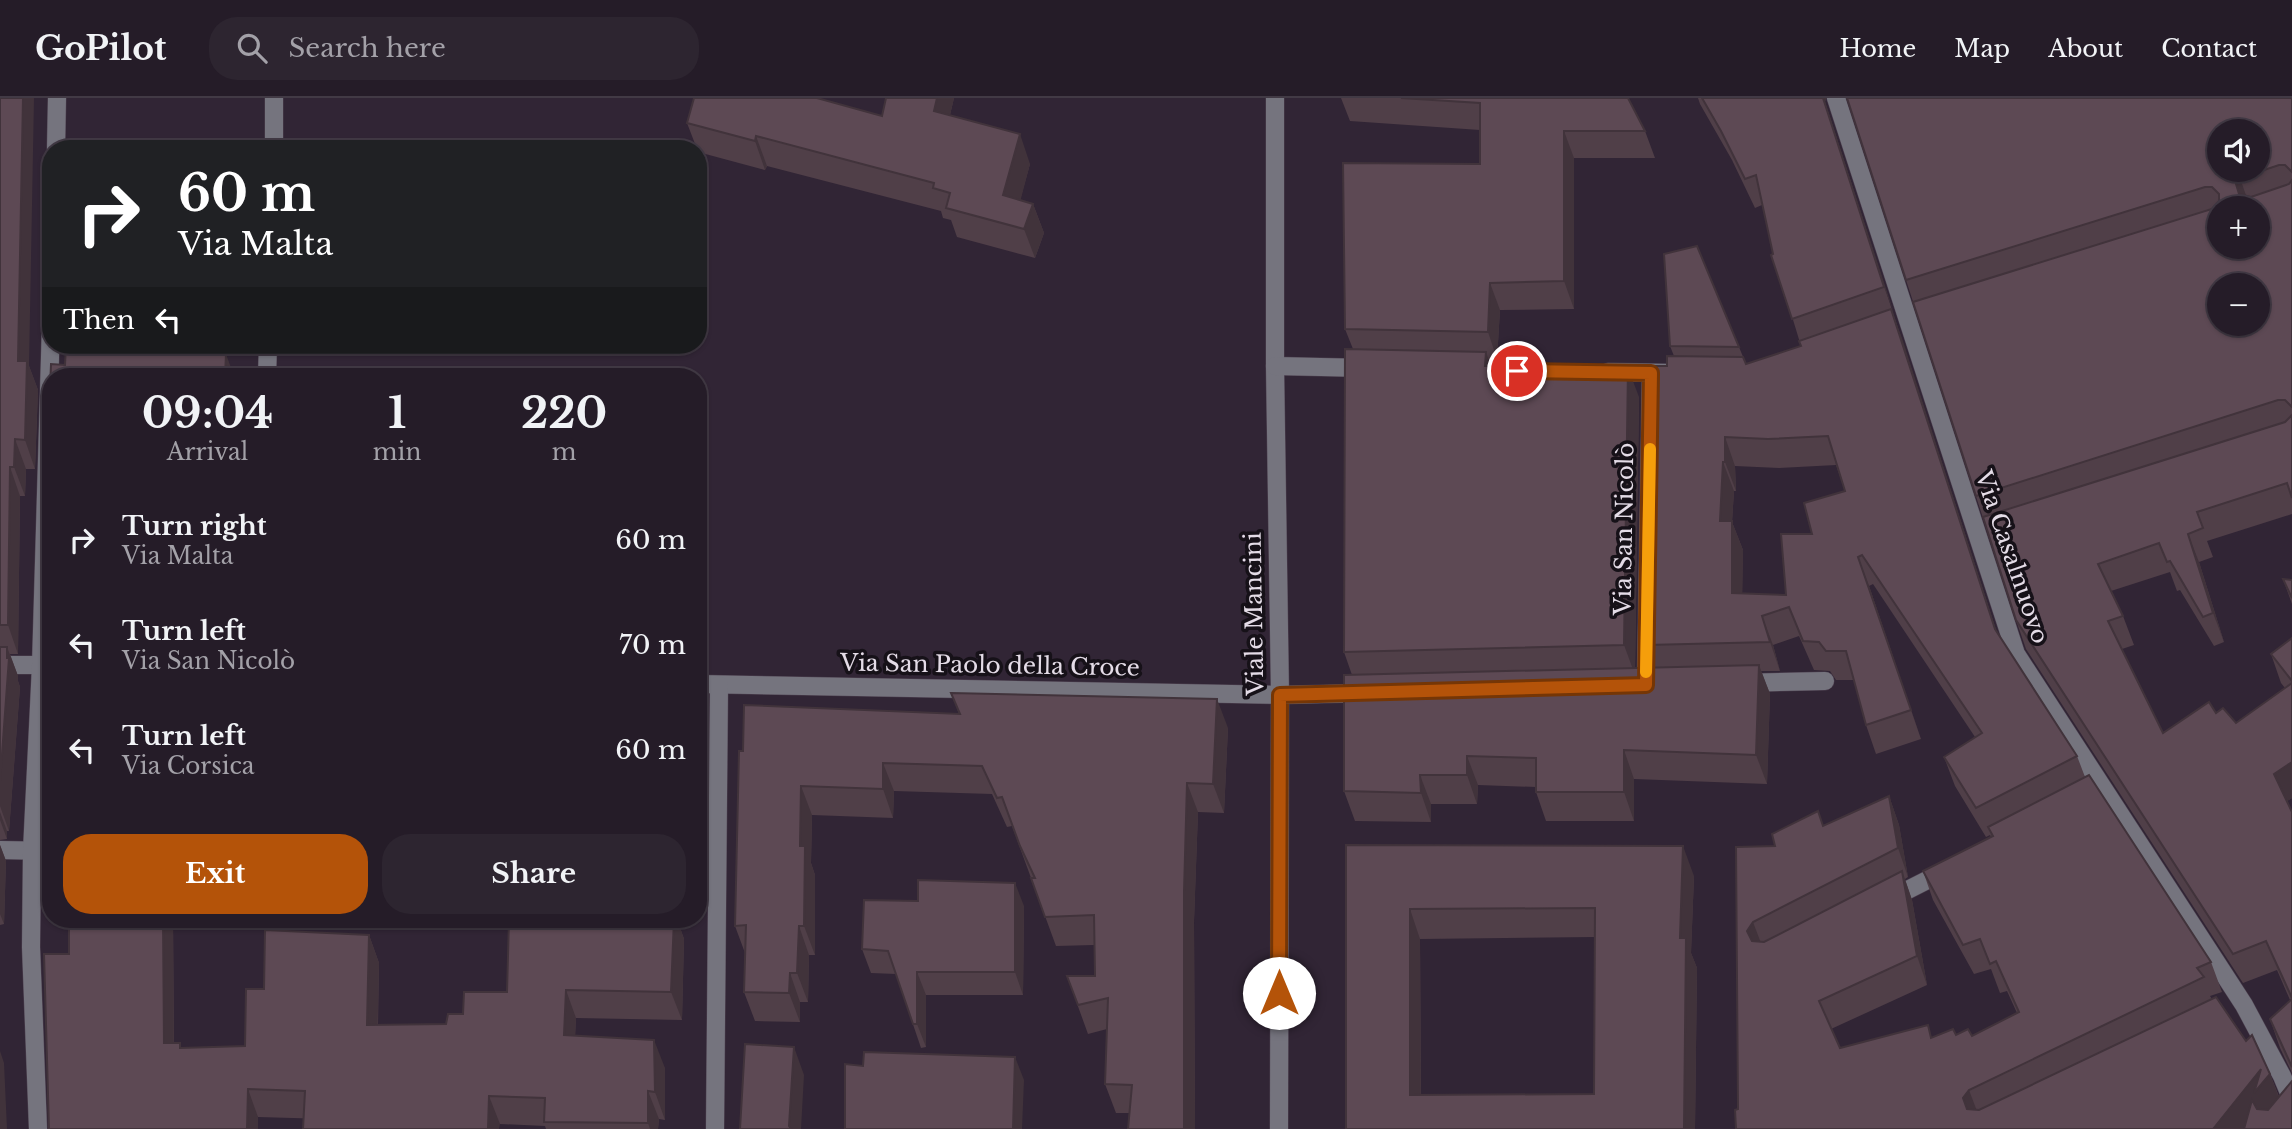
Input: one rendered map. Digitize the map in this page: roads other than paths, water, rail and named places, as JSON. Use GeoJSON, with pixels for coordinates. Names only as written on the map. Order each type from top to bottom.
{"type":"FeatureCollection","features":[{"type":"Feature","properties":{"kind":"street"},"geometry":{"type":"LineString","coordinates":[[56,140],[57,98]]}},
{"type":"Feature","properties":{"kind":"street"},"geometry":{"type":"LineString","coordinates":[[274,98],[274,140]]}},
{"type":"Feature","properties":{"kind":"street","name":"Viale Mancini"},"geometry":{"type":"LineString","coordinates":[[1275,98],[1275,366],[1280,695],[1279,1129]]}},
{"type":"Feature","properties":{"kind":"street"},"geometry":{"type":"LineString","coordinates":[[1837,103],[1859,101]]}},
{"type":"Feature","properties":{"kind":"street","name":"Via Casalnuovo"},"geometry":{"type":"LineString","coordinates":[[1837,103],[1909,323],[1985,536],[2016,654],[2097,792],[2282,1076],[2290,1107]]}},
{"type":"Feature","properties":{"kind":"street"},"geometry":{"type":"LineString","coordinates":[[1275,366],[1387,368]]}},
{"type":"Feature","properties":{"kind":"street"},"geometry":{"type":"LineString","coordinates":[[1595,372],[1692,374]]}},
{"type":"Feature","properties":{"kind":"street","name":"Via San Nicolò"},"geometry":{"type":"LineString","coordinates":[[1646,685],[1651,373]]}},
{"type":"Feature","properties":{"kind":"street"},"geometry":{"type":"LineString","coordinates":[[0,665],[42,665]]}},
{"type":"Feature","properties":{"kind":"street"},"geometry":{"type":"LineString","coordinates":[[1729,683],[1825,681]]}},
{"type":"Feature","properties":{"kind":"street","name":"Via San Paolo della Croce"},"geometry":{"type":"LineString","coordinates":[[707,684],[1280,695],[1389,692]]}},
{"type":"Feature","properties":{"kind":"street"},"geometry":{"type":"LineString","coordinates":[[715,1129],[719,685]]}},
{"type":"Feature","properties":{"kind":"street"},"geometry":{"type":"LineString","coordinates":[[38,1129],[31,947],[32,851],[42,718]]}},
{"type":"Feature","properties":{"kind":"street"},"geometry":{"type":"LineString","coordinates":[[0,850],[42,851]]}},
{"type":"Feature","properties":{"kind":"street"},"geometry":{"type":"LineString","coordinates":[[1868,910],[1968,859]]}}]}
